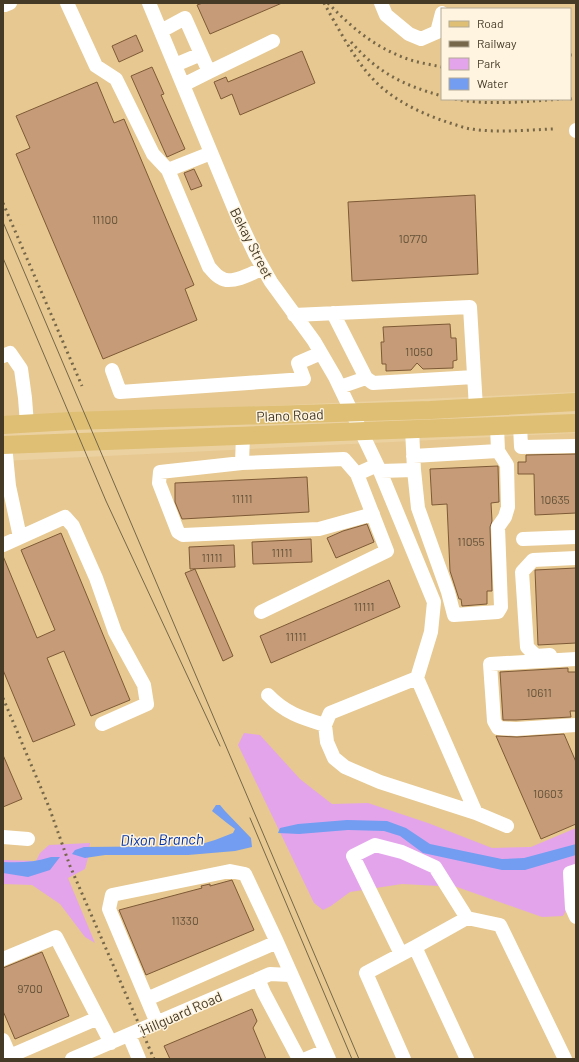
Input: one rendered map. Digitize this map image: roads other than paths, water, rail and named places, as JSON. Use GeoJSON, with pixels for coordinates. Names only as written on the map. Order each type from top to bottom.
{"type":"FeatureCollection","features":[{"type":"Feature","properties":{"kind":"main road","name":"Plano Road"},"geometry":{"type":"LineString","coordinates":[[3,425],[352,413],[576,402]]}},
{"type":"Feature","properties":{"kind":"main road","name":"Plano Road"},"geometry":{"type":"LineString","coordinates":[[4,445],[576,423]]}},
{"type":"Feature","properties":{"kind":"street"},"geometry":{"type":"LineString","coordinates":[[67,3],[96,66],[116,79],[153,154],[168,170],[209,267],[222,279],[232,280],[251,274],[263,268]]}},
{"type":"Feature","properties":{"kind":"street","name":"Bekay Street"},"geometry":{"type":"LineString","coordinates":[[149,3],[239,220],[271,282],[314,341],[340,387],[379,468],[434,602],[431,632],[416,678]]}},
{"type":"Feature","properties":{"kind":"street"},"geometry":{"type":"LineString","coordinates":[[381,3],[386,15],[409,34],[421,39],[437,32],[441,17]]}},
{"type":"Feature","properties":{"kind":"street"},"geometry":{"type":"LineString","coordinates":[[161,31],[186,18],[209,72]]}},
{"type":"Feature","properties":{"kind":"street"},"geometry":{"type":"LineString","coordinates":[[183,85],[273,41]]}},
{"type":"Feature","properties":{"kind":"street"},"geometry":{"type":"LineString","coordinates":[[175,65],[201,54]]}},
{"type":"Feature","properties":{"kind":"street"},"geometry":{"type":"LineString","coordinates":[[168,170],[211,153]]}},
{"type":"Feature","properties":{"kind":"street"},"geometry":{"type":"LineString","coordinates":[[294,315],[470,307],[476,408]]}},
{"type":"Feature","properties":{"kind":"street"},"geometry":{"type":"LineString","coordinates":[[333,313],[366,378],[373,383],[474,377]]}},
{"type":"Feature","properties":{"kind":"street"},"geometry":{"type":"LineString","coordinates":[[3,356],[10,353],[21,369],[26,398],[27,424]]}},
{"type":"Feature","properties":{"kind":"street"},"geometry":{"type":"LineString","coordinates":[[112,370],[120,392],[304,379],[298,363],[321,353]]}},
{"type":"Feature","properties":{"kind":"street"},"geometry":{"type":"LineString","coordinates":[[340,387],[366,378]]}},
{"type":"Feature","properties":{"kind":"street"},"geometry":{"type":"LineString","coordinates":[[520,425],[521,447],[576,446]]}},
{"type":"Feature","properties":{"kind":"street"},"geometry":{"type":"LineString","coordinates":[[412,429],[418,508],[448,592],[454,615],[498,612],[501,607],[498,527],[505,517],[508,507],[507,465],[498,451],[497,426]]}},
{"type":"Feature","properties":{"kind":"street"},"geometry":{"type":"LineString","coordinates":[[242,462],[243,435]]}},
{"type":"Feature","properties":{"kind":"street"},"geometry":{"type":"LineString","coordinates":[[4,445],[5,466],[20,537]]}},
{"type":"Feature","properties":{"kind":"street"},"geometry":{"type":"LineString","coordinates":[[413,456],[498,451]]}},
{"type":"Feature","properties":{"kind":"street"},"geometry":{"type":"LineString","coordinates":[[261,612],[387,551],[373,514],[357,474],[344,459],[242,462],[160,472],[159,483],[178,532],[184,535],[318,529],[373,514]]}},
{"type":"Feature","properties":{"kind":"street"},"geometry":{"type":"LineString","coordinates":[[357,474],[379,468],[414,470]]}},
{"type":"Feature","properties":{"kind":"street"},"geometry":{"type":"LineString","coordinates":[[3,545],[65,517],[73,526],[96,578],[116,632],[144,685],[147,704],[102,724]]}},
{"type":"Feature","properties":{"kind":"street"},"geometry":{"type":"LineString","coordinates":[[523,539],[576,537]]}},
{"type":"Feature","properties":{"kind":"street"},"geometry":{"type":"LineString","coordinates":[[576,558],[533,560],[522,572],[527,647],[536,656],[576,654]]}},
{"type":"Feature","properties":{"kind":"street"},"geometry":{"type":"LineString","coordinates":[[576,659],[490,664],[494,722],[498,728],[516,729],[576,725]]}},
{"type":"Feature","properties":{"kind":"street"},"geometry":{"type":"LineString","coordinates":[[476,813],[416,678],[330,713],[325,725],[327,742],[334,758],[345,767],[380,782],[476,813],[507,826]]}},
{"type":"Feature","properties":{"kind":"street"},"geometry":{"type":"LineString","coordinates":[[268,695],[278,705],[293,714],[325,725]]}},
{"type":"Feature","properties":{"kind":"street"},"geometry":{"type":"LineString","coordinates":[[3,837],[28,839]]}},
{"type":"Feature","properties":{"kind":"street"},"geometry":{"type":"LineString","coordinates":[[401,954],[353,856],[375,845],[402,852],[434,867],[467,918]]}},
{"type":"Feature","properties":{"kind":"street"},"geometry":{"type":"LineString","coordinates":[[157,1023],[109,909],[112,895],[230,871],[245,874],[277,942],[290,975],[298,987],[327,1055],[306,1059]]}},
{"type":"Feature","properties":{"kind":"street"},"geometry":{"type":"LineString","coordinates":[[576,871],[570,873],[572,908],[576,918]]}},
{"type":"Feature","properties":{"kind":"street"},"geometry":{"type":"LineString","coordinates":[[404,1059],[366,973],[467,918],[500,925],[565,1059]]}},
{"type":"Feature","properties":{"kind":"street"},"geometry":{"type":"LineString","coordinates":[[3,959],[56,938],[111,1043]]}},
{"type":"Feature","properties":{"kind":"street"},"geometry":{"type":"LineString","coordinates":[[147,998],[277,942]]}},
{"type":"Feature","properties":{"kind":"street"},"geometry":{"type":"LineString","coordinates":[[415,947],[467,1059]]}},
{"type":"Feature","properties":{"kind":"street","name":"Hillguard Road"},"geometry":{"type":"LineString","coordinates":[[72,1059],[270,974],[290,975]]}},
{"type":"Feature","properties":{"kind":"street"},"geometry":{"type":"LineString","coordinates":[[258,979],[300,1059]]}},
{"type":"Feature","properties":{"kind":"street"},"geometry":{"type":"LineString","coordinates":[[3,1040],[10,1056],[98,1018]]}},
{"type":"Feature","properties":{"kind":"street"},"geometry":{"type":"LineString","coordinates":[[129,1035],[139,1059]]}},
{"type":"Feature","properties":{"kind":"water"},"geometry":{"type":"Polygon","coordinates":[[[216,805],[220,805],[251,838],[252,847],[235,851],[188,855],[105,855],[85,858],[72,854],[75,850],[84,847],[195,846],[215,840],[233,833],[235,829],[212,811],[216,805]]]}},
{"type":"Feature","properties":{"kind":"water"},"geometry":{"type":"Polygon","coordinates":[[[347,820],[387,821],[406,828],[430,844],[502,859],[524,858],[576,844],[576,855],[525,870],[502,870],[423,853],[400,836],[384,831],[348,830],[299,834],[278,833],[280,828],[298,824],[347,820]]]}},
{"type":"Feature","properties":{"kind":"water"},"geometry":{"type":"Polygon","coordinates":[[[51,857],[60,857],[50,870],[28,877],[3,873],[3,862],[27,862],[51,857]]]}},
{"type":"Feature","properties":{"kind":"tram line"},"geometry":{"type":"LineString","coordinates":[[3,222],[359,1059]]}},
{"type":"Feature","properties":{"kind":"tram line"},"geometry":{"type":"LineString","coordinates":[[3,258],[106,501],[220,746]]}},
{"type":"Feature","properties":{"kind":"tram line"},"geometry":{"type":"LineString","coordinates":[[250,818],[352,1059]]}},
{"type":"Feature","properties":{"kind":"railway"},"geometry":{"type":"LineString","coordinates":[[324,3],[346,42],[365,70],[380,86],[398,100],[418,111],[471,129],[502,131],[553,129]]}},
{"type":"Feature","properties":{"kind":"railway"},"geometry":{"type":"LineString","coordinates":[[328,3],[361,34],[380,46],[410,60],[441,67]]}},
{"type":"Feature","properties":{"kind":"railway"},"geometry":{"type":"LineString","coordinates":[[351,42],[361,53],[381,70],[403,82],[441,96]]}},
{"type":"Feature","properties":{"kind":"railway"},"geometry":{"type":"LineString","coordinates":[[571,55],[576,55]]}},
{"type":"Feature","properties":{"kind":"railway"},"geometry":{"type":"LineString","coordinates":[[571,99],[576,98]]}},
{"type":"Feature","properties":{"kind":"railway"},"geometry":{"type":"LineString","coordinates":[[462,100],[495,103],[550,100]]}},
{"type":"Feature","properties":{"kind":"railway"},"geometry":{"type":"LineString","coordinates":[[3,203],[82,386]]}},
{"type":"Feature","properties":{"kind":"railway"},"geometry":{"type":"LineString","coordinates":[[3,698],[49,807],[70,866],[154,1059]]}},
{"type":"Feature","properties":{"kind":"water label","name":"Dixon Branch"},"geometry":{"type":"Point","coordinates":[162,839]}}]}
